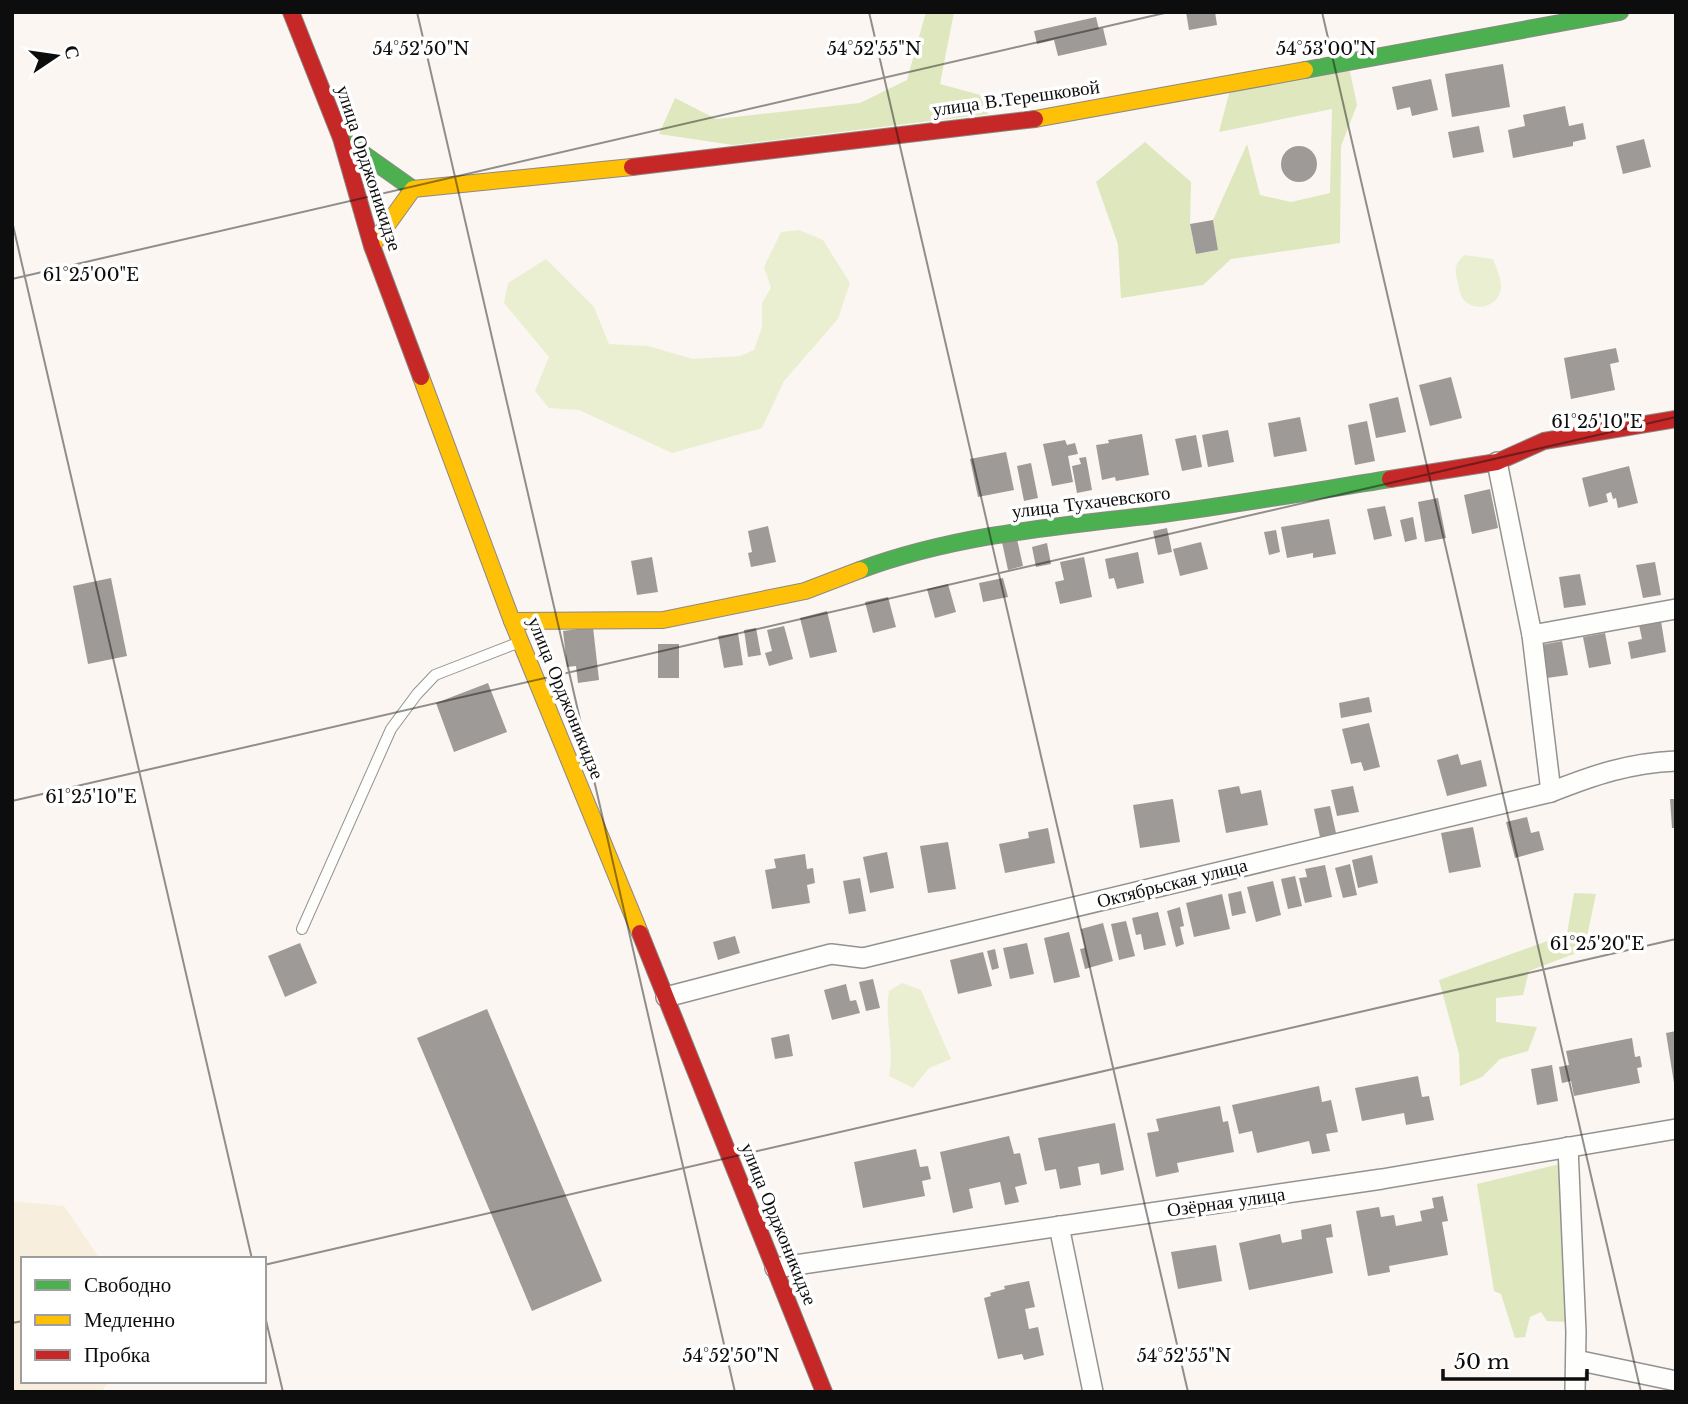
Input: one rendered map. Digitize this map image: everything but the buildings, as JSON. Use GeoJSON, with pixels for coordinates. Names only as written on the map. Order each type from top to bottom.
{"type":"FeatureCollection","features":[{"type":"Feature","properties":{"kind":"main road","name":"улица Орджоникидзе"},"geometry":{"type":"LineString","coordinates":[[291,12],[341,138],[372,246],[520,642],[824,1392]]}},
{"type":"Feature","properties":{"kind":"main road","name":"улица В.Терешковой"},"geometry":{"type":"LineString","coordinates":[[412,190],[712,159],[1036,118],[1565,17],[1620,12]]}},
{"type":"Feature","properties":{"kind":"main road"},"geometry":{"type":"LineString","coordinates":[[341,138],[412,190],[372,246]]}},
{"type":"Feature","properties":{"kind":"main road","name":"улица Тухачевского"},"geometry":{"type":"LineString","coordinates":[[512,621],[663,620],[806,592],[895,557],[989,535],[1201,509],[1497,463],[1544,441],[1676,419]]}},
{"type":"Feature","properties":{"kind":"street"},"geometry":{"type":"LineString","coordinates":[[1497,463],[1532,635],[1551,792]]}},
{"type":"Feature","properties":{"kind":"street"},"geometry":{"type":"LineString","coordinates":[[1532,635],[1676,609]]}},
{"type":"Feature","properties":{"kind":"street","name":"Октябрьская улица"},"geometry":{"type":"LineString","coordinates":[[666,997],[831,954],[863,958],[1551,792],[1601,772],[1676,761]]}},
{"type":"Feature","properties":{"kind":"street","name":"Озёрная улица"},"geometry":{"type":"LineString","coordinates":[[775,1268],[1381,1179],[1676,1129]]}},
{"type":"Feature","properties":{"kind":"street"},"geometry":{"type":"LineString","coordinates":[[1568,1147],[1573,1233],[1575,1392]]}},
{"type":"Feature","properties":{"kind":"street"},"geometry":{"type":"LineString","coordinates":[[1059,1226],[1093,1392]]}},
{"type":"Feature","properties":{"kind":"street"},"geometry":{"type":"LineString","coordinates":[[1576,1360],[1676,1381]]}},
{"type":"Feature","properties":{"kind":"lane"},"geometry":{"type":"LineString","coordinates":[[302,929],[391,729],[417,694],[435,675],[520,642]]}},
{"type":"Feature","properties":{"kind":"shaded area"},"geometry":{"type":"Polygon","coordinates":[[[12,1201],[64,1206],[99,1257],[21,1257],[21,1383],[108,1383],[101,1392],[12,1392],[12,1201]]]}},
{"type":"Feature","properties":{"kind":"green space"},"geometry":{"type":"Polygon","coordinates":[[[926,12],[954,12],[940,84],[980,95],[988,114],[733,145],[659,134],[675,98],[716,119],[860,103],[907,80],[926,12]]]}},
{"type":"Feature","properties":{"kind":"green space"},"geometry":{"type":"Polygon","coordinates":[[[1349,67],[1357,105],[1341,146],[1340,243],[1231,259],[1203,285],[1121,298],[1118,244],[1096,182],[1145,142],[1191,182],[1190,224],[1196,254],[1218,250],[1213,220],[1247,144],[1260,195],[1291,202],[1330,193],[1332,109],[1219,132],[1231,86],[1349,67]]]}},
{"type":"Feature","properties":{"kind":"green space"},"geometry":{"type":"Polygon","coordinates":[[[799,230],[823,240],[850,283],[838,319],[784,381],[762,428],[672,453],[579,410],[549,408],[535,391],[549,357],[504,303],[508,283],[546,259],[594,307],[609,344],[648,346],[693,359],[740,356],[754,350],[762,327],[762,303],[771,288],[764,267],[781,232],[799,230]]]}},
{"type":"Feature","properties":{"kind":"green space"},"geometry":{"type":"Polygon","coordinates":[[[1465,255],[1493,259],[1501,286],[1500,293],[1493,302],[1481,307],[1475,306],[1461,296],[1456,268],[1465,255]]]}},
{"type":"Feature","properties":{"kind":"green space"},"geometry":{"type":"Polygon","coordinates":[[[1574,893],[1596,894],[1584,950],[1529,971],[1523,995],[1496,998],[1496,1022],[1537,1027],[1528,1051],[1500,1059],[1482,1077],[1460,1086],[1459,1054],[1439,980],[1567,934],[1574,893]]]}},
{"type":"Feature","properties":{"kind":"green space"},"geometry":{"type":"Polygon","coordinates":[[[902,983],[921,990],[951,1059],[929,1068],[913,1088],[889,1076],[889,991],[902,983]]]}},
{"type":"Feature","properties":{"kind":"green space"},"geometry":{"type":"Polygon","coordinates":[[[1560,1164],[1570,1322],[1547,1321],[1541,1312],[1530,1317],[1525,1337],[1515,1338],[1501,1294],[1494,1291],[1477,1184],[1560,1164]]]}},
{"type":"Feature","properties":{"kind":"traffic: fast"},"geometry":{"type":"LineString","coordinates":[[1305,70],[1620,12]]}},
{"type":"Feature","properties":{"kind":"traffic: fast"},"geometry":{"type":"LineString","coordinates":[[341,138],[413,189]]}},
{"type":"Feature","properties":{"kind":"traffic: fast"},"geometry":{"type":"LineString","coordinates":[[860,570],[934,548],[1010,533],[1191,510],[1390,479]]}},
{"type":"Feature","properties":{"kind":"traffic: slow"},"geometry":{"type":"LineString","coordinates":[[1035,119],[1305,70]]}},
{"type":"Feature","properties":{"kind":"traffic: slow"},"geometry":{"type":"LineString","coordinates":[[372,246],[413,189],[632,167]]}},
{"type":"Feature","properties":{"kind":"traffic: slow"},"geometry":{"type":"LineString","coordinates":[[421,377],[512,621],[640,933]]}},
{"type":"Feature","properties":{"kind":"traffic: slow"},"geometry":{"type":"LineString","coordinates":[[512,621],[663,620],[805,591],[860,570]]}},
{"type":"Feature","properties":{"kind":"traffic: jam"},"geometry":{"type":"LineString","coordinates":[[291,12],[341,138],[372,246],[421,377]]}},
{"type":"Feature","properties":{"kind":"traffic: jam"},"geometry":{"type":"LineString","coordinates":[[632,167],[1035,119]]}},
{"type":"Feature","properties":{"kind":"traffic: jam"},"geometry":{"type":"LineString","coordinates":[[1390,479],[1497,462],[1544,441],[1676,419]]}},
{"type":"Feature","properties":{"kind":"traffic: jam"},"geometry":{"type":"LineString","coordinates":[[640,933],[824,1392]]}}]}
